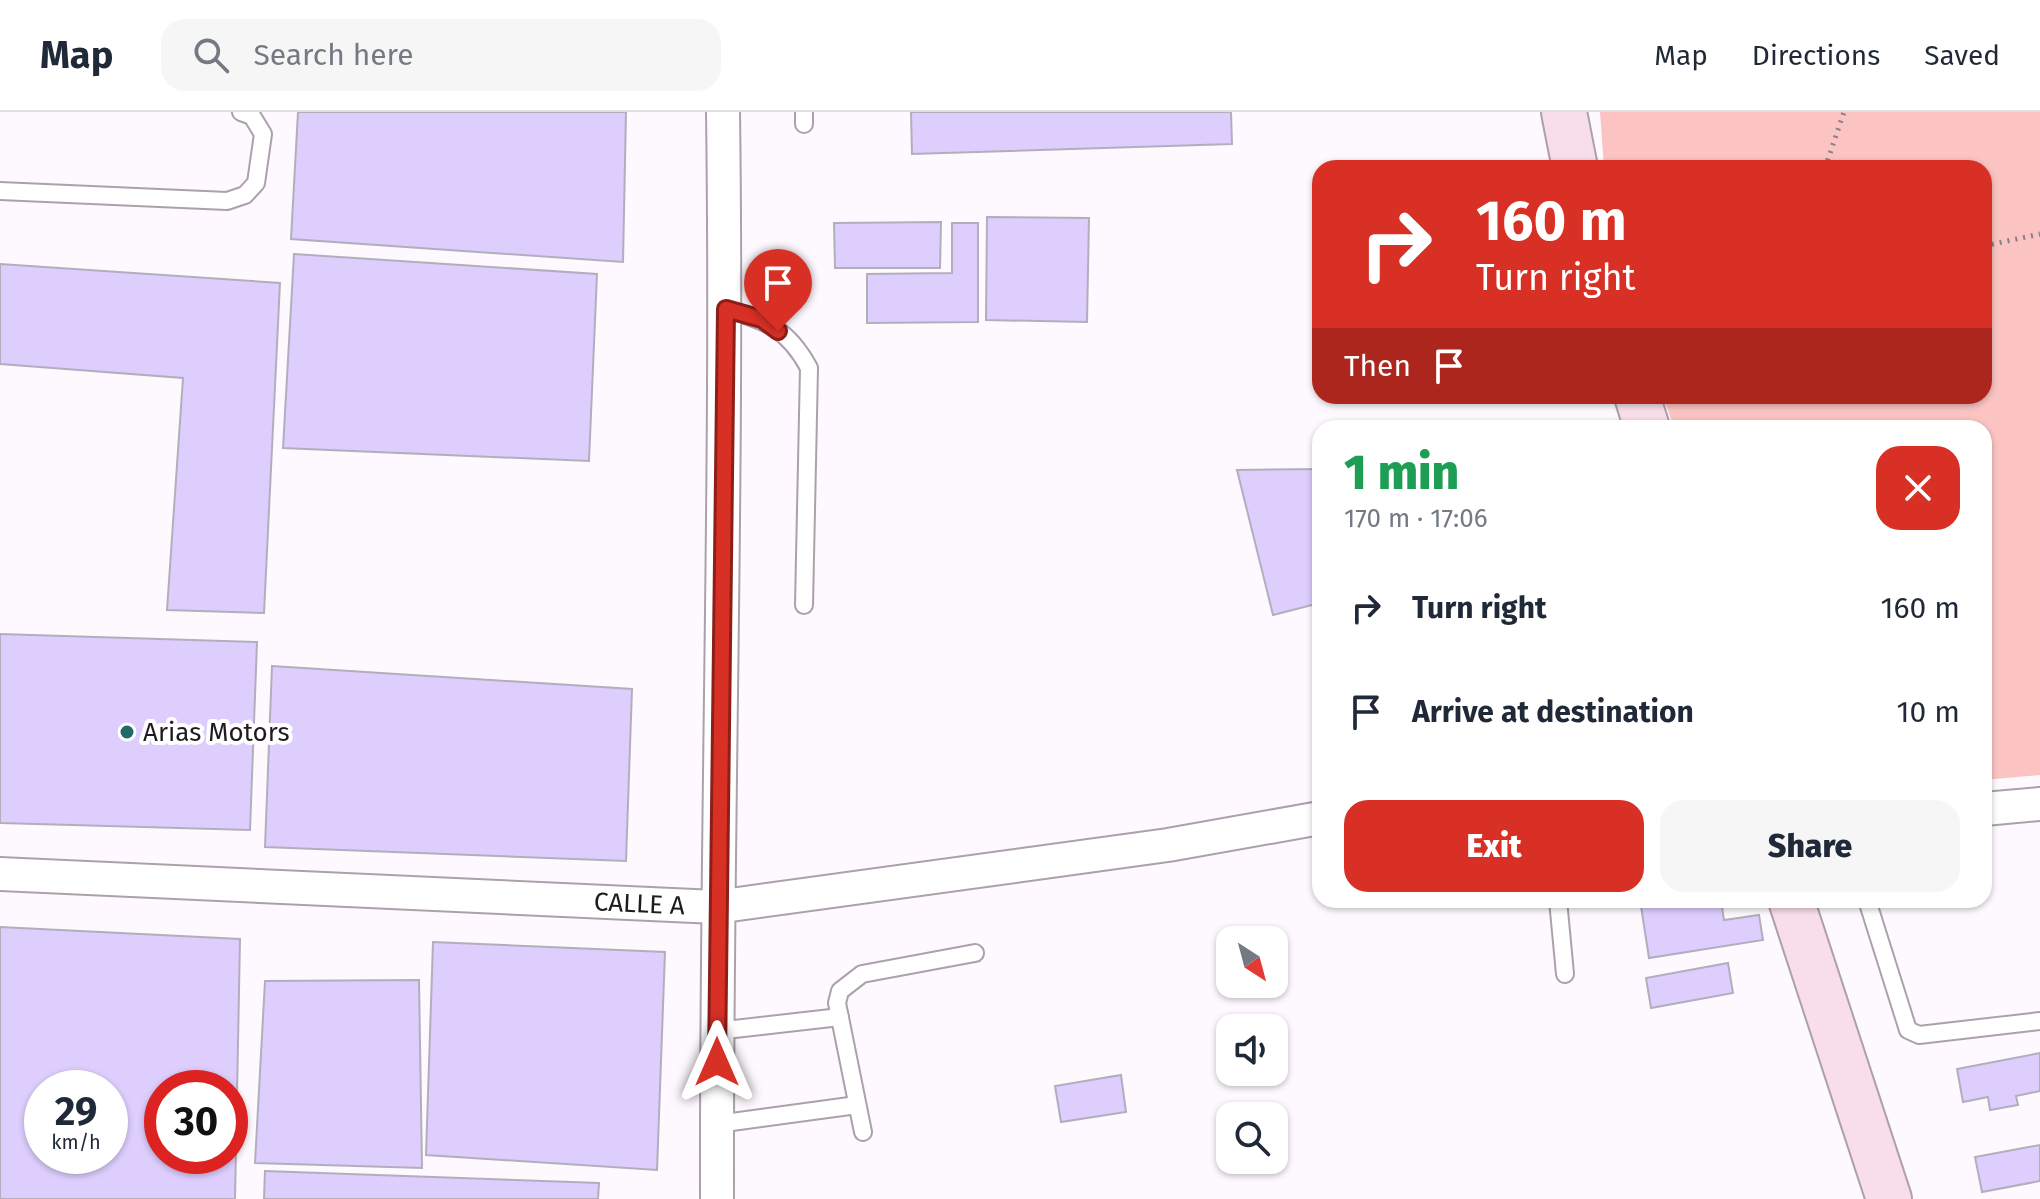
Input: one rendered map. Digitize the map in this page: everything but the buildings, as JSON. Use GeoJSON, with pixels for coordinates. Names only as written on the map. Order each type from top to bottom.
{"type":"FeatureCollection","features":[{"type":"Feature","properties":{"kind":"main road"},"geometry":{"type":"LineString","coordinates":[[1564,112],[1573,160]]}},
{"type":"Feature","properties":{"kind":"main road"},"geometry":{"type":"LineString","coordinates":[[1794,908],[1889,1199]]}},
{"type":"Feature","properties":{"kind":"street"},"geometry":{"type":"LineString","coordinates":[[717,1199],[716,907],[726,309],[723,112]]}},
{"type":"Feature","properties":{"kind":"street"},"geometry":{"type":"LineString","coordinates":[[1992,808],[2040,804]]}},
{"type":"Feature","properties":{"kind":"street","name":"CALLE A"},"geometry":{"type":"LineString","coordinates":[[0,874],[716,907],[1168,845],[1312,819]]}},
{"type":"Feature","properties":{"kind":"lane"},"geometry":{"type":"LineString","coordinates":[[0,191],[227,201],[245,195],[256,183],[263,134],[252,116],[241,112]]}},
{"type":"Feature","properties":{"kind":"lane"},"geometry":{"type":"LineString","coordinates":[[726,309],[762,319],[795,342],[809,368],[804,605]]}},
{"type":"Feature","properties":{"kind":"lane"},"geometry":{"type":"LineString","coordinates":[[1559,908],[1565,974]]}},
{"type":"Feature","properties":{"kind":"lane"},"geometry":{"type":"LineString","coordinates":[[1870,908],[1908,1030],[1919,1035],[2040,1021]]}},
{"type":"Feature","properties":{"kind":"lane"},"geometry":{"type":"LineString","coordinates":[[863,1132],[840,1017],[840,991],[862,974],[975,953]]}},
{"type":"Feature","properties":{"kind":"lane"},"geometry":{"type":"LineString","coordinates":[[717,1031],[840,1017]]}},
{"type":"Feature","properties":{"kind":"lane"},"geometry":{"type":"LineString","coordinates":[[717,1124],[857,1105]]}},
{"type":"Feature","properties":{"kind":"path"},"geometry":{"type":"LineString","coordinates":[[1828,160],[1844,112]]}},
{"type":"Feature","properties":{"kind":"path"},"geometry":{"type":"LineString","coordinates":[[1992,244],[2040,234]]}},
{"type":"Feature","properties":{"kind":"shaded area"},"geometry":{"type":"Polygon","coordinates":[[[1600,112],[2040,112],[2040,775],[1992,779],[1992,420],[1671,420],[1666,404],[1992,404],[1992,160],[1603,160],[1600,112]]]}},
{"type":"Feature","properties":{"kind":"place","name":"Arias Motors"},"geometry":{"type":"Point","coordinates":[127,732]}},
{"type":"Feature","properties":{"kind":"route"},"geometry":{"type":"LineString","coordinates":[[717,1062],[716,907],[726,309],[762,319],[778,331]]}}]}
